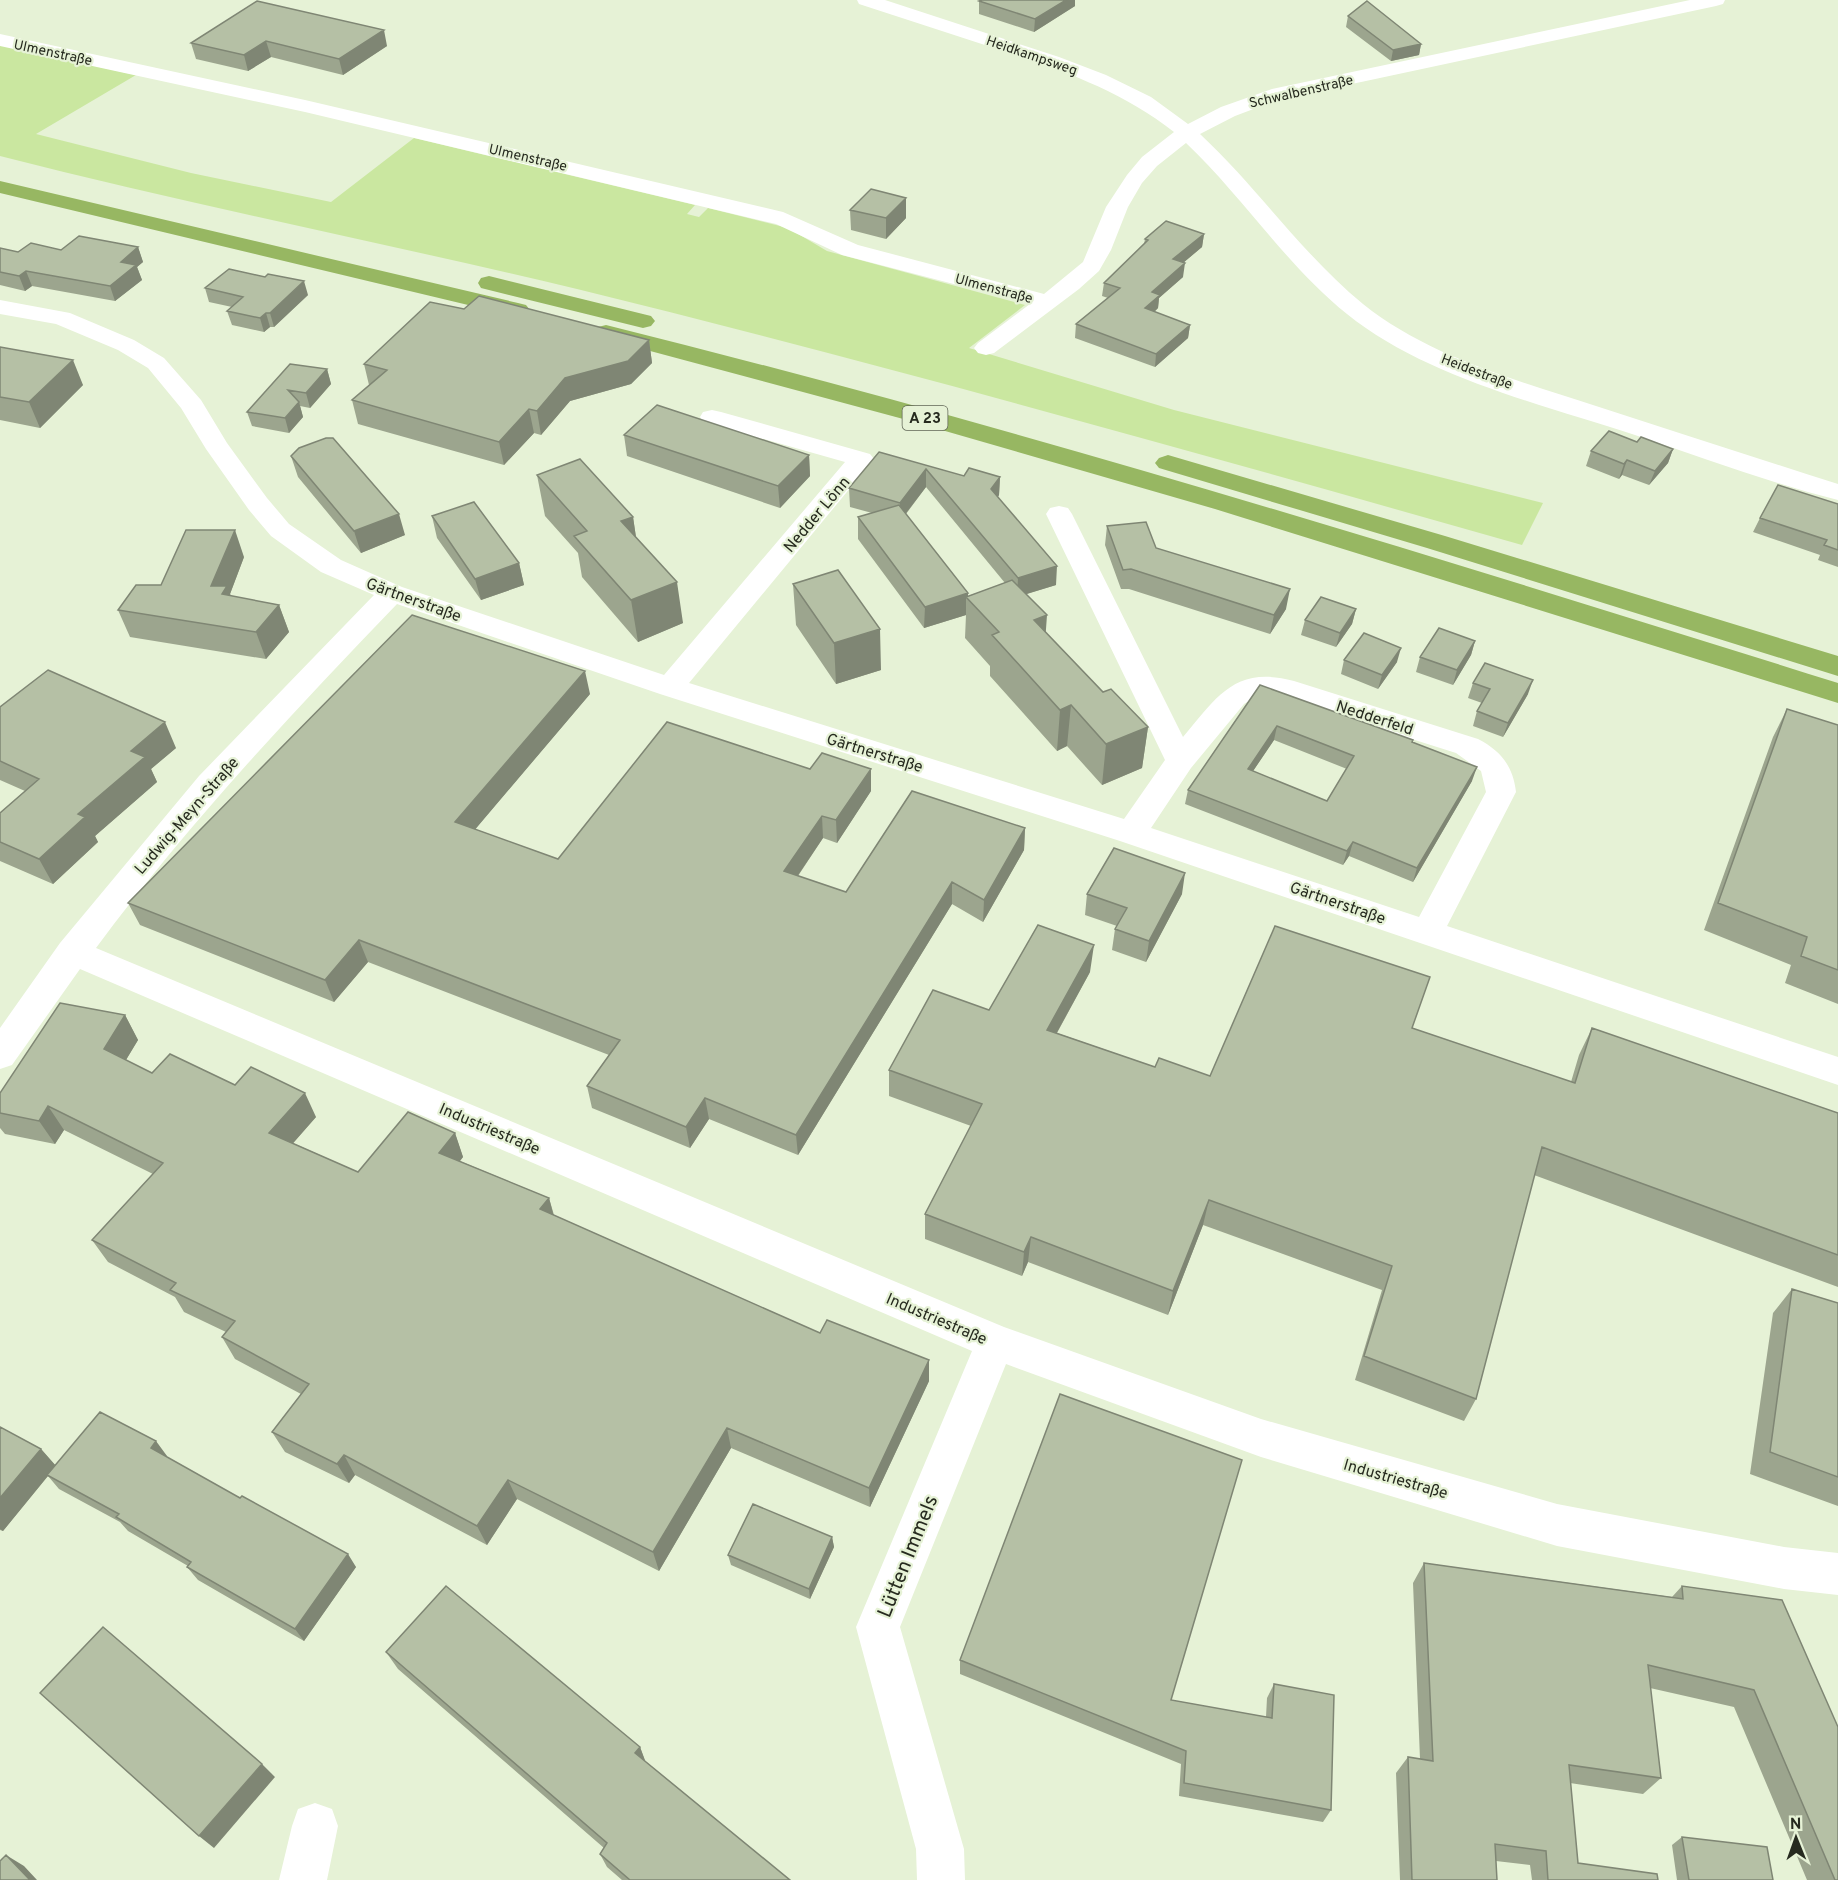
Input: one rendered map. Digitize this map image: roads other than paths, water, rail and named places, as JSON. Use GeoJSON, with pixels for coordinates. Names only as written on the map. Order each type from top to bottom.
{"type":"FeatureCollection","features":[{"type":"Feature","properties":{"kind":"highway","name":"A 23"},"geometry":{"type":"LineString","coordinates":[[0,169],[595,308],[907,390],[1436,542],[1838,666]]}},
{"type":"Feature","properties":{"kind":"highway","name":"A 23"},"geometry":{"type":"LineString","coordinates":[[0,187],[571,323],[888,407],[1416,561],[1838,693]]}},
{"type":"Feature","properties":{"kind":"street","name":"Heidkampsweg"},"geometry":{"type":"LineString","coordinates":[[866,0],[1094,77],[1152,106],[1187,133]]}},
{"type":"Feature","properties":{"kind":"street","name":"Schwalbenstraße"},"geometry":{"type":"LineString","coordinates":[[986,348],[1077,280],[1100,251],[1119,201],[1136,175],[1157,155],[1212,117],[1272,95],[1716,0]]}},
{"type":"Feature","properties":{"kind":"street","name":"Ulmenstraße"},"geometry":{"type":"LineString","coordinates":[[0,40],[305,106],[783,219],[850,250],[1047,302]]}},
{"type":"Feature","properties":{"kind":"street","name":"Heidestraße"},"geometry":{"type":"LineString","coordinates":[[1187,133],[1231,177],[1295,253],[1332,291],[1386,331],[1445,360],[1527,391],[1838,492]]}},
{"type":"Feature","properties":{"kind":"street","name":"Gärtnerstraße"},"geometry":{"type":"LineString","coordinates":[[0,307],[62,318],[126,345],[156,363],[192,405],[215,444],[258,504],[280,530],[331,566],[392,593],[670,687],[1131,833],[1838,1071]]}},
{"type":"Feature","properties":{"kind":"street","name":"Nedder Lönn"},"geometry":{"type":"LineString","coordinates":[[670,687],[861,459],[712,417]]}},
{"type":"Feature","properties":{"kind":"street"},"geometry":{"type":"LineString","coordinates":[[1059,514],[1180,761]]}},
{"type":"Feature","properties":{"kind":"street","name":"Ludwig-Meyn-Straße"},"geometry":{"type":"LineString","coordinates":[[0,1055],[72,952],[186,812],[290,697],[392,593]]}},
{"type":"Feature","properties":{"kind":"street","name":"Nedderfeld"},"geometry":{"type":"LineString","coordinates":[[1131,833],[1180,761],[1234,697],[1248,688],[1265,686],[1284,688],[1467,746],[1487,756],[1500,775],[1501,792],[1427,933]]}},
{"type":"Feature","properties":{"kind":"street","name":"Industriestraße"},"geometry":{"type":"LineString","coordinates":[[72,952],[994,1342],[1261,1438],[1557,1525],[1784,1568],[1838,1574]]}},
{"type":"Feature","properties":{"kind":"street","name":"Lütten Immels"},"geometry":{"type":"LineString","coordinates":[[941,1880],[940,1849],[878,1627],[994,1342]]}},
{"type":"Feature","properties":{"kind":"street"},"geometry":{"type":"LineString","coordinates":[[303,1880],[315,1826]]}}]}
